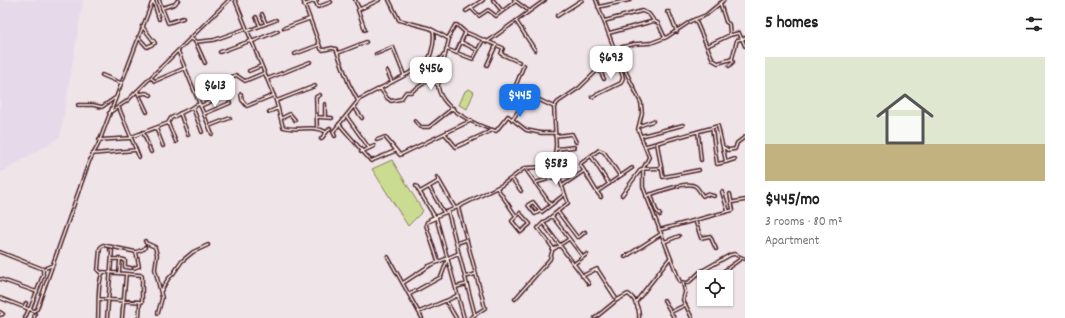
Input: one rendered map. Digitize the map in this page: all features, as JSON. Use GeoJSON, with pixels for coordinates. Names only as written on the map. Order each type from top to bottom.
{"type":"FeatureCollection","features":[{"type":"Feature","properties":{"kind":"street"},"geometry":{"type":"LineString","coordinates":[[153,0],[159,19]]}},
{"type":"Feature","properties":{"kind":"street"},"geometry":{"type":"LineString","coordinates":[[0,298],[29,309],[37,310],[92,154],[99,140],[153,0]]}},
{"type":"Feature","properties":{"kind":"street"},"geometry":{"type":"LineString","coordinates":[[158,0],[168,23],[183,18]]}},
{"type":"Feature","properties":{"kind":"street"},"geometry":{"type":"LineString","coordinates":[[162,8],[175,4],[178,0]]}},
{"type":"Feature","properties":{"kind":"street"},"geometry":{"type":"LineString","coordinates":[[109,113],[119,108],[151,78],[229,0]]}},
{"type":"Feature","properties":{"kind":"street"},"geometry":{"type":"LineString","coordinates":[[235,0],[246,31],[274,95],[284,128],[317,129],[326,132]]}},
{"type":"Feature","properties":{"kind":"street"},"geometry":{"type":"LineString","coordinates":[[303,0],[319,45],[323,50],[335,48],[349,84],[358,100]]}},
{"type":"Feature","properties":{"kind":"street"},"geometry":{"type":"LineString","coordinates":[[304,5],[316,0],[318,7],[331,2]]}},
{"type":"Feature","properties":{"kind":"street"},"geometry":{"type":"LineString","coordinates":[[355,0],[359,8],[358,11],[365,30]]}},
{"type":"Feature","properties":{"kind":"street"},"geometry":{"type":"LineString","coordinates":[[359,8],[379,0]]}},
{"type":"Feature","properties":{"kind":"street"},"geometry":{"type":"LineString","coordinates":[[389,0],[399,20],[433,30],[448,38]]}},
{"type":"Feature","properties":{"kind":"street"},"geometry":{"type":"LineString","coordinates":[[466,11],[483,0]]}},
{"type":"Feature","properties":{"kind":"street"},"geometry":{"type":"LineString","coordinates":[[493,0],[502,11]]}},
{"type":"Feature","properties":{"kind":"street"},"geometry":{"type":"LineString","coordinates":[[487,42],[545,0]]}},
{"type":"Feature","properties":{"kind":"street"},"geometry":{"type":"LineString","coordinates":[[557,16],[582,0]]}},
{"type":"Feature","properties":{"kind":"street"},"geometry":{"type":"LineString","coordinates":[[596,0],[615,49],[641,103],[642,113],[639,126],[649,157],[643,169],[643,185],[670,258],[680,282],[683,283],[685,292],[683,299],[692,317],[688,318]]}},
{"type":"Feature","properties":{"kind":"street"},"geometry":{"type":"LineString","coordinates":[[598,7],[630,0]]}},
{"type":"Feature","properties":{"kind":"street"},"geometry":{"type":"LineString","coordinates":[[615,49],[634,44],[651,43],[664,38],[677,32],[695,19],[708,13],[724,0]]}},
{"type":"Feature","properties":{"kind":"street"},"geometry":{"type":"LineString","coordinates":[[471,8],[479,16],[488,10],[495,16],[515,1],[529,11]]}},
{"type":"Feature","properties":{"kind":"street"},"geometry":{"type":"LineString","coordinates":[[720,3],[726,22],[729,24],[730,35]]}},
{"type":"Feature","properties":{"kind":"street"},"geometry":{"type":"LineString","coordinates":[[604,21],[642,11],[649,14],[654,21],[658,23],[664,38]]}},
{"type":"Feature","properties":{"kind":"street"},"geometry":{"type":"LineString","coordinates":[[667,12],[669,12],[677,32]]}},
{"type":"Feature","properties":{"kind":"street"},"geometry":{"type":"LineString","coordinates":[[262,14],[266,24]]}},
{"type":"Feature","properties":{"kind":"street"},"geometry":{"type":"LineString","coordinates":[[256,17],[260,26]]}},
{"type":"Feature","properties":{"kind":"street"},"geometry":{"type":"LineString","coordinates":[[284,28],[309,18]]}},
{"type":"Feature","properties":{"kind":"street"},"geometry":{"type":"LineString","coordinates":[[695,19],[715,63],[732,59]]}},
{"type":"Feature","properties":{"kind":"street"},"geometry":{"type":"LineString","coordinates":[[246,31],[276,20]]}},
{"type":"Feature","properties":{"kind":"street"},"geometry":{"type":"LineString","coordinates":[[516,21],[535,50]]}},
{"type":"Feature","properties":{"kind":"street"},"geometry":{"type":"LineString","coordinates":[[609,33],[654,21]]}},
{"type":"Feature","properties":{"kind":"street"},"geometry":{"type":"LineString","coordinates":[[494,130],[464,118],[439,94],[438,85],[448,38],[455,25],[465,32],[503,48],[501,54],[519,62]]}},
{"type":"Feature","properties":{"kind":"street"},"geometry":{"type":"LineString","coordinates":[[138,37],[147,47],[155,43],[142,26]]}},
{"type":"Feature","properties":{"kind":"street"},"geometry":{"type":"LineString","coordinates":[[195,42],[214,40],[245,28]]}},
{"type":"Feature","properties":{"kind":"street"},"geometry":{"type":"LineString","coordinates":[[419,74],[427,62],[434,40],[433,30]]}},
{"type":"Feature","properties":{"kind":"street"},"geometry":{"type":"LineString","coordinates":[[220,52],[278,31]]}},
{"type":"Feature","properties":{"kind":"street"},"geometry":{"type":"LineString","coordinates":[[456,53],[465,32]]}},
{"type":"Feature","properties":{"kind":"street"},"geometry":{"type":"LineString","coordinates":[[707,46],[730,35],[739,33],[745,46]]}},
{"type":"Feature","properties":{"kind":"street"},"geometry":{"type":"LineString","coordinates":[[190,38],[195,42],[205,63]]}},
{"type":"Feature","properties":{"kind":"street"},"geometry":{"type":"LineString","coordinates":[[729,66],[733,62],[732,59],[736,42],[745,38]]}},
{"type":"Feature","properties":{"kind":"street"},"geometry":{"type":"LineString","coordinates":[[446,49],[473,60],[483,40]]}},
{"type":"Feature","properties":{"kind":"street"},"geometry":{"type":"LineString","coordinates":[[338,53],[366,42]]}},
{"type":"Feature","properties":{"kind":"street"},"geometry":{"type":"LineString","coordinates":[[461,42],[478,50]]}},
{"type":"Feature","properties":{"kind":"street"},"geometry":{"type":"LineString","coordinates":[[295,54],[319,45]]}},
{"type":"Feature","properties":{"kind":"street"},"geometry":{"type":"LineString","coordinates":[[487,65],[496,45]]}},
{"type":"Feature","properties":{"kind":"street"},"geometry":{"type":"LineString","coordinates":[[376,54],[393,47],[404,75]]}},
{"type":"Feature","properties":{"kind":"street"},"geometry":{"type":"LineString","coordinates":[[554,249],[538,228],[568,203],[566,193],[558,176],[554,162],[556,136],[554,107],[558,102],[574,92],[599,69],[613,55],[615,49]]}},
{"type":"Feature","properties":{"kind":"street"},"geometry":{"type":"LineString","coordinates":[[178,50],[212,134]]}},
{"type":"Feature","properties":{"kind":"street"},"geometry":{"type":"LineString","coordinates":[[427,62],[435,63],[444,55]]}},
{"type":"Feature","properties":{"kind":"street"},"geometry":{"type":"LineString","coordinates":[[267,79],[310,62]]}},
{"type":"Feature","properties":{"kind":"street"},"geometry":{"type":"LineString","coordinates":[[512,120],[521,107],[519,98],[512,92],[524,65]]}},
{"type":"Feature","properties":{"kind":"street"},"geometry":{"type":"LineString","coordinates":[[250,71],[261,66]]}},
{"type":"Feature","properties":{"kind":"street"},"geometry":{"type":"LineString","coordinates":[[151,78],[154,81],[185,68]]}},
{"type":"Feature","properties":{"kind":"street"},"geometry":{"type":"LineString","coordinates":[[599,69],[604,79]]}},
{"type":"Feature","properties":{"kind":"street"},"geometry":{"type":"LineString","coordinates":[[592,97],[621,83],[623,78],[621,71],[624,69]]}},
{"type":"Feature","properties":{"kind":"street"},"geometry":{"type":"LineString","coordinates":[[387,71],[392,82]]}},
{"type":"Feature","properties":{"kind":"street"},"geometry":{"type":"LineString","coordinates":[[335,136],[333,132],[358,103],[358,100],[412,71],[438,85]]}},
{"type":"Feature","properties":{"kind":"street"},"geometry":{"type":"LineString","coordinates":[[195,93],[236,75],[245,81],[264,73]]}},
{"type":"Feature","properties":{"kind":"street"},"geometry":{"type":"LineString","coordinates":[[102,75],[121,83]]}},
{"type":"Feature","properties":{"kind":"street"},"geometry":{"type":"LineString","coordinates":[[380,88],[387,98],[392,101],[401,99],[406,92],[413,92],[429,80]]}},
{"type":"Feature","properties":{"kind":"street"},"geometry":{"type":"LineString","coordinates":[[276,101],[315,86]]}},
{"type":"Feature","properties":{"kind":"street"},"geometry":{"type":"LineString","coordinates":[[137,91],[140,94],[147,112]]}},
{"type":"Feature","properties":{"kind":"street"},"geometry":{"type":"LineString","coordinates":[[140,94],[146,93],[151,95]]}},
{"type":"Feature","properties":{"kind":"street"},"geometry":{"type":"LineString","coordinates":[[241,94],[243,102],[247,106],[274,95]]}},
{"type":"Feature","properties":{"kind":"street"},"geometry":{"type":"LineString","coordinates":[[527,94],[554,107]]}},
{"type":"Feature","properties":{"kind":"street"},"geometry":{"type":"LineString","coordinates":[[317,129],[316,97],[320,95]]}},
{"type":"Feature","properties":{"kind":"street"},"geometry":{"type":"LineString","coordinates":[[99,140],[131,138],[168,123],[171,118],[180,113],[225,96]]}},
{"type":"Feature","properties":{"kind":"street"},"geometry":{"type":"LineString","coordinates":[[78,105],[93,105],[102,107],[115,98]]}},
{"type":"Feature","properties":{"kind":"street"},"geometry":{"type":"LineString","coordinates":[[204,114],[230,103]]}},
{"type":"Feature","properties":{"kind":"street"},"geometry":{"type":"LineString","coordinates":[[325,104],[325,117]]}},
{"type":"Feature","properties":{"kind":"street"},"geometry":{"type":"LineString","coordinates":[[354,107],[362,118]]}},
{"type":"Feature","properties":{"kind":"street"},"geometry":{"type":"LineString","coordinates":[[119,108],[139,157]]}},
{"type":"Feature","properties":{"kind":"street"},"geometry":{"type":"LineString","coordinates":[[193,108],[202,132]]}},
{"type":"Feature","properties":{"kind":"street"},"geometry":{"type":"LineString","coordinates":[[269,112],[278,108]]}},
{"type":"Feature","properties":{"kind":"street"},"geometry":{"type":"LineString","coordinates":[[415,121],[421,127],[429,127],[453,108]]}},
{"type":"Feature","properties":{"kind":"street"},"geometry":{"type":"LineString","coordinates":[[180,113],[188,135]]}},
{"type":"Feature","properties":{"kind":"street"},"geometry":{"type":"LineString","coordinates":[[282,118],[291,114],[295,120]]}},
{"type":"Feature","properties":{"kind":"street"},"geometry":{"type":"LineString","coordinates":[[347,116],[369,148]]}},
{"type":"Feature","properties":{"kind":"street"},"geometry":{"type":"LineString","coordinates":[[317,117],[332,118]]}},
{"type":"Feature","properties":{"kind":"street"},"geometry":{"type":"LineString","coordinates":[[445,134],[456,147],[494,130],[498,130],[506,117],[522,128],[532,131],[555,133]]}},
{"type":"Feature","properties":{"kind":"street"},"geometry":{"type":"LineString","coordinates":[[209,126],[230,118]]}},
{"type":"Feature","properties":{"kind":"street"},"geometry":{"type":"LineString","coordinates":[[377,140],[385,137],[395,151],[400,155],[470,121]]}},
{"type":"Feature","properties":{"kind":"street"},"geometry":{"type":"LineString","coordinates":[[639,126],[653,121]]}},
{"type":"Feature","properties":{"kind":"street"},"geometry":{"type":"LineString","coordinates":[[168,123],[176,142]]}},
{"type":"Feature","properties":{"kind":"street"},"geometry":{"type":"LineString","coordinates":[[339,124],[361,152],[371,161],[395,151]]}},
{"type":"Feature","properties":{"kind":"street"},"geometry":{"type":"LineString","coordinates":[[641,136],[683,125]]}},
{"type":"Feature","properties":{"kind":"street"},"geometry":{"type":"LineString","coordinates":[[646,146],[718,126],[726,162]]}},
{"type":"Feature","properties":{"kind":"street"},"geometry":{"type":"LineString","coordinates":[[156,128],[163,146]]}},
{"type":"Feature","properties":{"kind":"street"},"geometry":{"type":"LineString","coordinates":[[322,139],[330,128]]}},
{"type":"Feature","properties":{"kind":"street"},"geometry":{"type":"LineString","coordinates":[[712,128],[717,164],[735,158]]}},
{"type":"Feature","properties":{"kind":"street"},"geometry":{"type":"LineString","coordinates":[[143,132],[151,152]]}},
{"type":"Feature","properties":{"kind":"street"},"geometry":{"type":"LineString","coordinates":[[698,132],[701,160]]}},
{"type":"Feature","properties":{"kind":"street"},"geometry":{"type":"LineString","coordinates":[[556,136],[572,134],[576,142]]}},
{"type":"Feature","properties":{"kind":"street"},"geometry":{"type":"LineString","coordinates":[[722,146],[728,150],[735,149],[737,143],[745,137]]}},
{"type":"Feature","properties":{"kind":"street"},"geometry":{"type":"LineString","coordinates":[[657,143],[663,177],[699,170]]}},
{"type":"Feature","properties":{"kind":"street"},"geometry":{"type":"LineString","coordinates":[[361,152],[374,146]]}},
{"type":"Feature","properties":{"kind":"street"},"geometry":{"type":"LineString","coordinates":[[556,149],[574,147]]}},
{"type":"Feature","properties":{"kind":"street"},"geometry":{"type":"LineString","coordinates":[[92,154],[136,150]]}},
{"type":"Feature","properties":{"kind":"street"},"geometry":{"type":"LineString","coordinates":[[601,198],[580,164],[599,150],[602,150],[620,176]]}},
{"type":"Feature","properties":{"kind":"street"},"geometry":{"type":"LineString","coordinates":[[591,156],[609,184]]}},
{"type":"Feature","properties":{"kind":"street"},"geometry":{"type":"LineString","coordinates":[[438,261],[426,225],[427,222],[497,188],[512,179],[525,168],[541,167],[554,162],[572,160]]}},
{"type":"Feature","properties":{"kind":"street"},"geometry":{"type":"LineString","coordinates":[[525,168],[551,205]]}},
{"type":"Feature","properties":{"kind":"street"},"geometry":{"type":"LineString","coordinates":[[597,192],[632,168]]}},
{"type":"Feature","properties":{"kind":"street"},"geometry":{"type":"LineString","coordinates":[[622,194],[638,171],[643,169],[661,168]]}},
{"type":"Feature","properties":{"kind":"street"},"geometry":{"type":"LineString","coordinates":[[562,186],[584,171]]}},
{"type":"Feature","properties":{"kind":"street"},"geometry":{"type":"LineString","coordinates":[[535,184],[558,176]]}},
{"type":"Feature","properties":{"kind":"street"},"geometry":{"type":"LineString","coordinates":[[437,177],[455,209]]}},
{"type":"Feature","properties":{"kind":"street"},"geometry":{"type":"LineString","coordinates":[[512,179],[521,191]]}},
{"type":"Feature","properties":{"kind":"street"},"geometry":{"type":"LineString","coordinates":[[420,192],[439,181]]}},
{"type":"Feature","properties":{"kind":"street"},"geometry":{"type":"LineString","coordinates":[[646,196],[670,188],[693,185],[697,187],[703,196],[706,194],[714,196]]}},
{"type":"Feature","properties":{"kind":"street"},"geometry":{"type":"LineString","coordinates":[[416,186],[436,217],[464,318]]}},
{"type":"Feature","properties":{"kind":"street"},"geometry":{"type":"LineString","coordinates":[[429,187],[444,213]]}},
{"type":"Feature","properties":{"kind":"street"},"geometry":{"type":"LineString","coordinates":[[497,188],[516,216]]}},
{"type":"Feature","properties":{"kind":"street"},"geometry":{"type":"LineString","coordinates":[[722,192],[728,212]]}},
{"type":"Feature","properties":{"kind":"street"},"geometry":{"type":"LineString","coordinates":[[540,211],[534,202],[528,205],[534,213],[540,211],[542,212],[566,193]]}},
{"type":"Feature","properties":{"kind":"street"},"geometry":{"type":"LineString","coordinates":[[651,194],[656,210],[660,216]]}},
{"type":"Feature","properties":{"kind":"street"},"geometry":{"type":"LineString","coordinates":[[659,230],[734,210],[730,194]]}},
{"type":"Feature","properties":{"kind":"street"},"geometry":{"type":"LineString","coordinates":[[733,202],[745,200]]}},
{"type":"Feature","properties":{"kind":"street"},"geometry":{"type":"LineString","coordinates":[[458,207],[485,308],[470,318]]}},
{"type":"Feature","properties":{"kind":"street"},"geometry":{"type":"LineString","coordinates":[[448,212],[475,315]]}},
{"type":"Feature","properties":{"kind":"street"},"geometry":{"type":"LineString","coordinates":[[558,212],[577,237],[585,232]]}},
{"type":"Feature","properties":{"kind":"street"},"geometry":{"type":"LineString","coordinates":[[522,213],[530,223],[521,232],[512,221],[516,216],[522,213]]}},
{"type":"Feature","properties":{"kind":"street"},"geometry":{"type":"LineString","coordinates":[[552,216],[583,257]]}},
{"type":"Feature","properties":{"kind":"street"},"geometry":{"type":"LineString","coordinates":[[430,219],[436,217]]}},
{"type":"Feature","properties":{"kind":"street"},"geometry":{"type":"LineString","coordinates":[[695,220],[702,238],[710,236],[716,249]]}},
{"type":"Feature","properties":{"kind":"street"},"geometry":{"type":"LineString","coordinates":[[543,223],[589,284]]}},
{"type":"Feature","properties":{"kind":"street"},"geometry":{"type":"LineString","coordinates":[[625,257],[661,234]]}},
{"type":"Feature","properties":{"kind":"street"},"geometry":{"type":"LineString","coordinates":[[664,242],[679,236]]}},
{"type":"Feature","properties":{"kind":"street"},"geometry":{"type":"LineString","coordinates":[[515,299],[550,259],[554,249],[569,239]]}},
{"type":"Feature","properties":{"kind":"street"},"geometry":{"type":"LineString","coordinates":[[457,243],[467,240]]}},
{"type":"Feature","properties":{"kind":"street"},"geometry":{"type":"LineString","coordinates":[[145,241],[155,248],[157,255],[155,269],[161,291],[161,305],[158,314]]}},
{"type":"Feature","properties":{"kind":"street"},"geometry":{"type":"LineString","coordinates":[[161,291],[168,278],[173,274],[182,261],[193,252],[208,245]]}},
{"type":"Feature","properties":{"kind":"street"},"geometry":{"type":"LineString","coordinates":[[98,318],[102,274],[98,270],[101,246],[136,252],[144,249],[145,247]]}},
{"type":"Feature","properties":{"kind":"street"},"geometry":{"type":"LineString","coordinates":[[107,318],[112,258],[112,251],[110,250]]}},
{"type":"Feature","properties":{"kind":"street"},"geometry":{"type":"LineString","coordinates":[[0,252],[43,269],[53,265]]}},
{"type":"Feature","properties":{"kind":"street"},"geometry":{"type":"LineString","coordinates":[[134,268],[139,266],[136,252]]}},
{"type":"Feature","properties":{"kind":"street"},"geometry":{"type":"LineString","coordinates":[[403,283],[438,261],[459,253]]}},
{"type":"Feature","properties":{"kind":"street"},"geometry":{"type":"LineString","coordinates":[[574,264],[587,254]]}},
{"type":"Feature","properties":{"kind":"street"},"geometry":{"type":"LineString","coordinates":[[683,283],[688,283],[700,272],[730,255],[734,254],[744,258]]}},
{"type":"Feature","properties":{"kind":"street"},"geometry":{"type":"LineString","coordinates":[[388,257],[422,318]]}},
{"type":"Feature","properties":{"kind":"street"},"geometry":{"type":"LineString","coordinates":[[409,295],[441,277],[448,257]]}},
{"type":"Feature","properties":{"kind":"street"},"geometry":{"type":"LineString","coordinates":[[112,258],[125,260],[126,267],[131,268]]}},
{"type":"Feature","properties":{"kind":"street"},"geometry":{"type":"LineString","coordinates":[[635,303],[670,258]]}},
{"type":"Feature","properties":{"kind":"street"},"geometry":{"type":"LineString","coordinates":[[726,270],[744,258]]}},
{"type":"Feature","properties":{"kind":"street"},"geometry":{"type":"LineString","coordinates":[[119,273],[120,259]]}},
{"type":"Feature","properties":{"kind":"street"},"geometry":{"type":"LineString","coordinates":[[25,318],[37,292],[43,275],[43,269]]}},
{"type":"Feature","properties":{"kind":"street"},"geometry":{"type":"LineString","coordinates":[[582,276],[597,269],[617,300]]}},
{"type":"Feature","properties":{"kind":"street"},"geometry":{"type":"LineString","coordinates":[[102,274],[119,273],[142,276],[142,302],[140,303],[139,318]]}},
{"type":"Feature","properties":{"kind":"street"},"geometry":{"type":"LineString","coordinates":[[122,318],[126,274]]}},
{"type":"Feature","properties":{"kind":"street"},"geometry":{"type":"LineString","coordinates":[[465,276],[476,274]]}},
{"type":"Feature","properties":{"kind":"street"},"geometry":{"type":"LineString","coordinates":[[0,279],[37,292]]}},
{"type":"Feature","properties":{"kind":"street"},"geometry":{"type":"LineString","coordinates":[[456,287],[467,284]]}},
{"type":"Feature","properties":{"kind":"street"},"geometry":{"type":"LineString","coordinates":[[595,318],[617,300],[628,294],[639,311],[639,318]]}},
{"type":"Feature","properties":{"kind":"street"},"geometry":{"type":"LineString","coordinates":[[419,312],[458,295]]}},
{"type":"Feature","properties":{"kind":"street"},"geometry":{"type":"LineString","coordinates":[[99,299],[140,303]]}},
{"type":"Feature","properties":{"kind":"street"},"geometry":{"type":"LineString","coordinates":[[664,300],[674,318]]}},
{"type":"Feature","properties":{"kind":"street"},"geometry":{"type":"LineString","coordinates":[[446,301],[456,318]]}},
{"type":"Feature","properties":{"kind":"street"},"geometry":{"type":"LineString","coordinates":[[24,307],[26,303]]}},
{"type":"Feature","properties":{"kind":"street"},"geometry":{"type":"LineString","coordinates":[[671,312],[685,305]]}},
{"type":"Feature","properties":{"kind":"street"},"geometry":{"type":"LineString","coordinates":[[34,318],[35,314]]}},
{"type":"Feature","properties":{"kind":"shaded area"},"geometry":{"type":"Polygon","coordinates":[[[0,0],[83,0],[60,137],[0,173],[0,0]]]}},
{"type":"Feature","properties":{"kind":"green space"},"geometry":{"type":"Polygon","coordinates":[[[469,89],[474,92],[467,109],[459,105],[465,91],[469,89]]]}},
{"type":"Feature","properties":{"kind":"green space"},"geometry":{"type":"Polygon","coordinates":[[[392,160],[423,211],[408,226],[372,169],[392,160]]]}}]}
